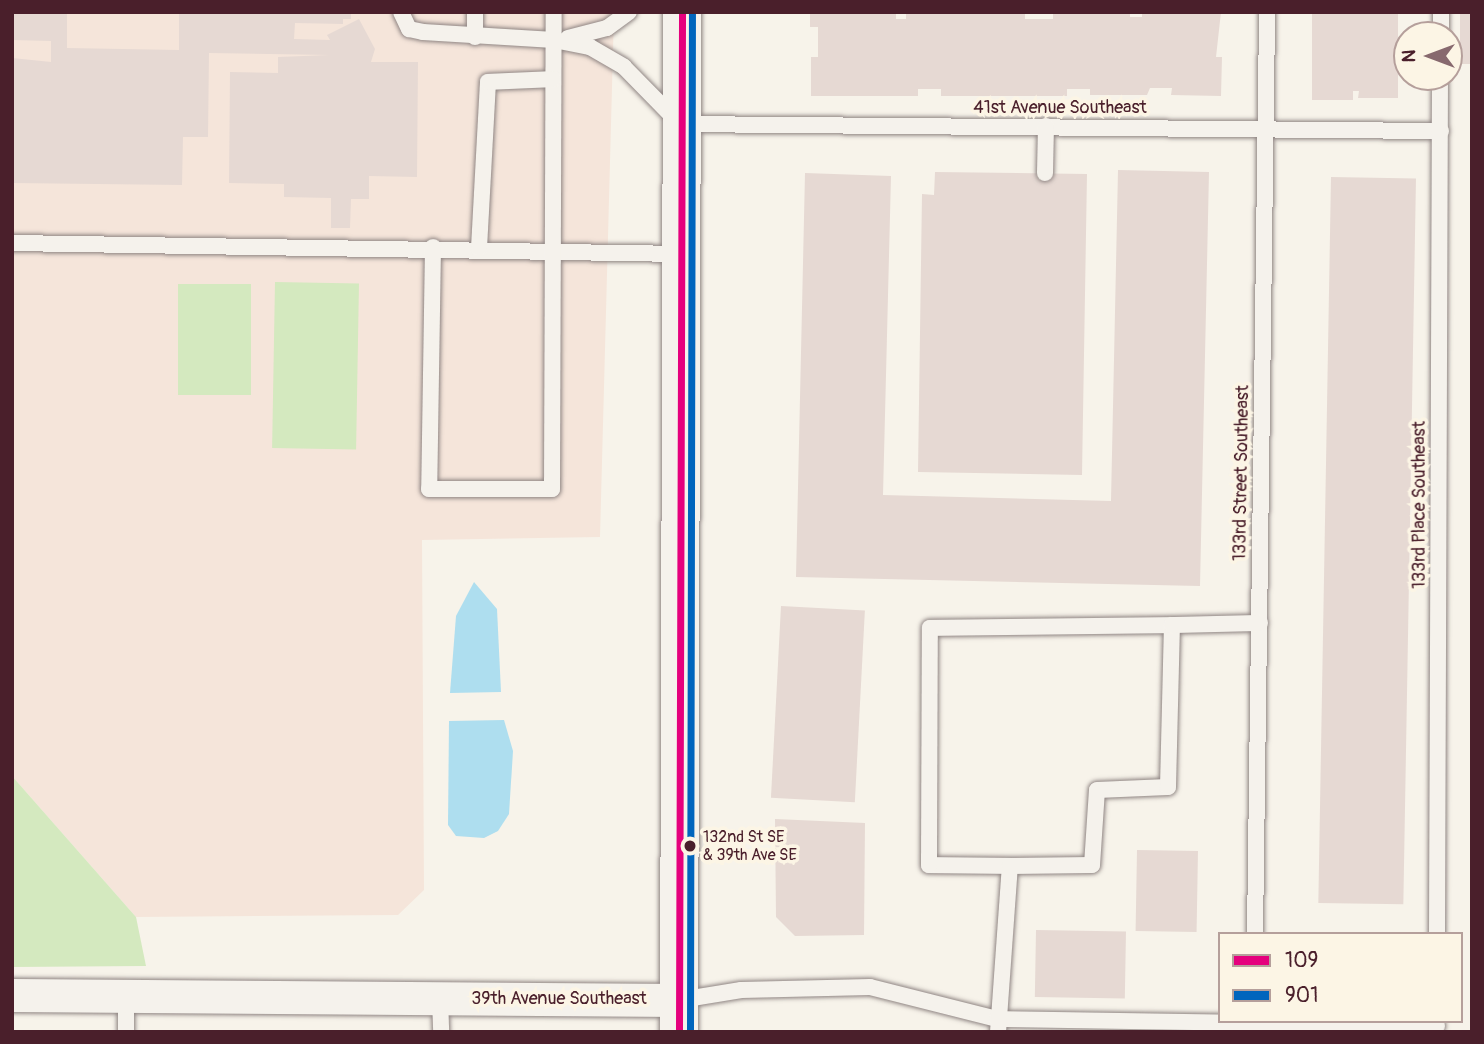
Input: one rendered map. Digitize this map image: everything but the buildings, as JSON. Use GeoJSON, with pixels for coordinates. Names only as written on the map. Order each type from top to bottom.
{"type":"FeatureCollection","features":[{"type":"Feature","properties":{"kind":"main road"},"geometry":{"type":"LineString","coordinates":[[679,1016],[679,254],[682,12]]}},
{"type":"Feature","properties":{"kind":"street","name":"39th Avenue Southeast"},"geometry":{"type":"LineString","coordinates":[[12,995],[440,998],[679,1016]]}},
{"type":"Feature","properties":{"kind":"lane"},"geometry":{"type":"LineString","coordinates":[[401,12],[409,29],[452,36],[554,40],[590,47],[624,67],[680,124]]}},
{"type":"Feature","properties":{"kind":"lane"},"geometry":{"type":"LineString","coordinates":[[475,12],[475,37]]}},
{"type":"Feature","properties":{"kind":"lane"},"geometry":{"type":"LineString","coordinates":[[433,247],[429,488],[552,489],[554,12]]}},
{"type":"Feature","properties":{"kind":"lane"},"geometry":{"type":"LineString","coordinates":[[554,40],[587,35],[629,12]]}},
{"type":"Feature","properties":{"kind":"lane","name":"133rd Street Southeast"},"geometry":{"type":"LineString","coordinates":[[1255,932],[1267,12]]}},
{"type":"Feature","properties":{"kind":"lane"},"geometry":{"type":"LineString","coordinates":[[479,248],[488,82],[553,79]]}},
{"type":"Feature","properties":{"kind":"lane","name":"133rd Place Southeast"},"geometry":{"type":"LineString","coordinates":[[1437,932],[1440,91]]}},
{"type":"Feature","properties":{"kind":"lane","name":"41st Avenue Southeast"},"geometry":{"type":"LineString","coordinates":[[680,124],[1441,131]]}},
{"type":"Feature","properties":{"kind":"lane"},"geometry":{"type":"LineString","coordinates":[[1045,173],[1046,127]]}},
{"type":"Feature","properties":{"kind":"lane"},"geometry":{"type":"LineString","coordinates":[[12,243],[433,247],[679,254]]}},
{"type":"Feature","properties":{"kind":"lane"},"geometry":{"type":"LineString","coordinates":[[1172,625],[1168,787],[1097,790],[1092,864],[929,866],[930,628],[1260,623]]}},
{"type":"Feature","properties":{"kind":"lane"},"geometry":{"type":"LineString","coordinates":[[997,1025],[1010,866]]}},
{"type":"Feature","properties":{"kind":"lane","name":"39th Avenue Southeast"},"geometry":{"type":"LineString","coordinates":[[679,1016],[741,990],[870,987],[997,1025],[1254,1023],[1437,1026]]}},
{"type":"Feature","properties":{"kind":"lane"},"geometry":{"type":"LineString","coordinates":[[126,996],[126,1032]]}},
{"type":"Feature","properties":{"kind":"lane"},"geometry":{"type":"LineString","coordinates":[[440,998],[441,1032]]}},
{"type":"Feature","properties":{"kind":"shaded area"},"geometry":{"type":"Polygon","coordinates":[[[12,12],[614,12],[600,537],[422,540],[424,890],[398,915],[136,917],[12,776],[12,12]]]}},
{"type":"Feature","properties":{"kind":"green space"},"geometry":{"type":"Polygon","coordinates":[[[275,282],[359,283],[356,449],[272,448],[275,282]]]}},
{"type":"Feature","properties":{"kind":"green space"},"geometry":{"type":"Polygon","coordinates":[[[178,284],[251,284],[251,395],[178,395],[178,284]]]}},
{"type":"Feature","properties":{"kind":"green space"},"geometry":{"type":"Polygon","coordinates":[[[12,776],[136,917],[146,966],[12,967],[12,776]]]}},
{"type":"Feature","properties":{"kind":"water"},"geometry":{"type":"Polygon","coordinates":[[[474,582],[497,609],[501,692],[450,693],[456,616],[474,582]]]}},
{"type":"Feature","properties":{"kind":"water"},"geometry":{"type":"Polygon","coordinates":[[[504,720],[513,751],[509,814],[498,831],[484,838],[456,836],[448,825],[449,721],[504,720]]]}},
{"type":"Feature","properties":{"kind":"transit line","name":"109"},"geometry":{"type":"LineString","coordinates":[[679,1032],[682,12]]}},
{"type":"Feature","properties":{"kind":"transit line","name":"901"},"geometry":{"type":"LineString","coordinates":[[690,1032],[692,12]]}},
{"type":"Feature","properties":{"kind":"place","name":"132nd St SE & 39th Ave SE"},"geometry":{"type":"Point","coordinates":[690,846]}}]}
